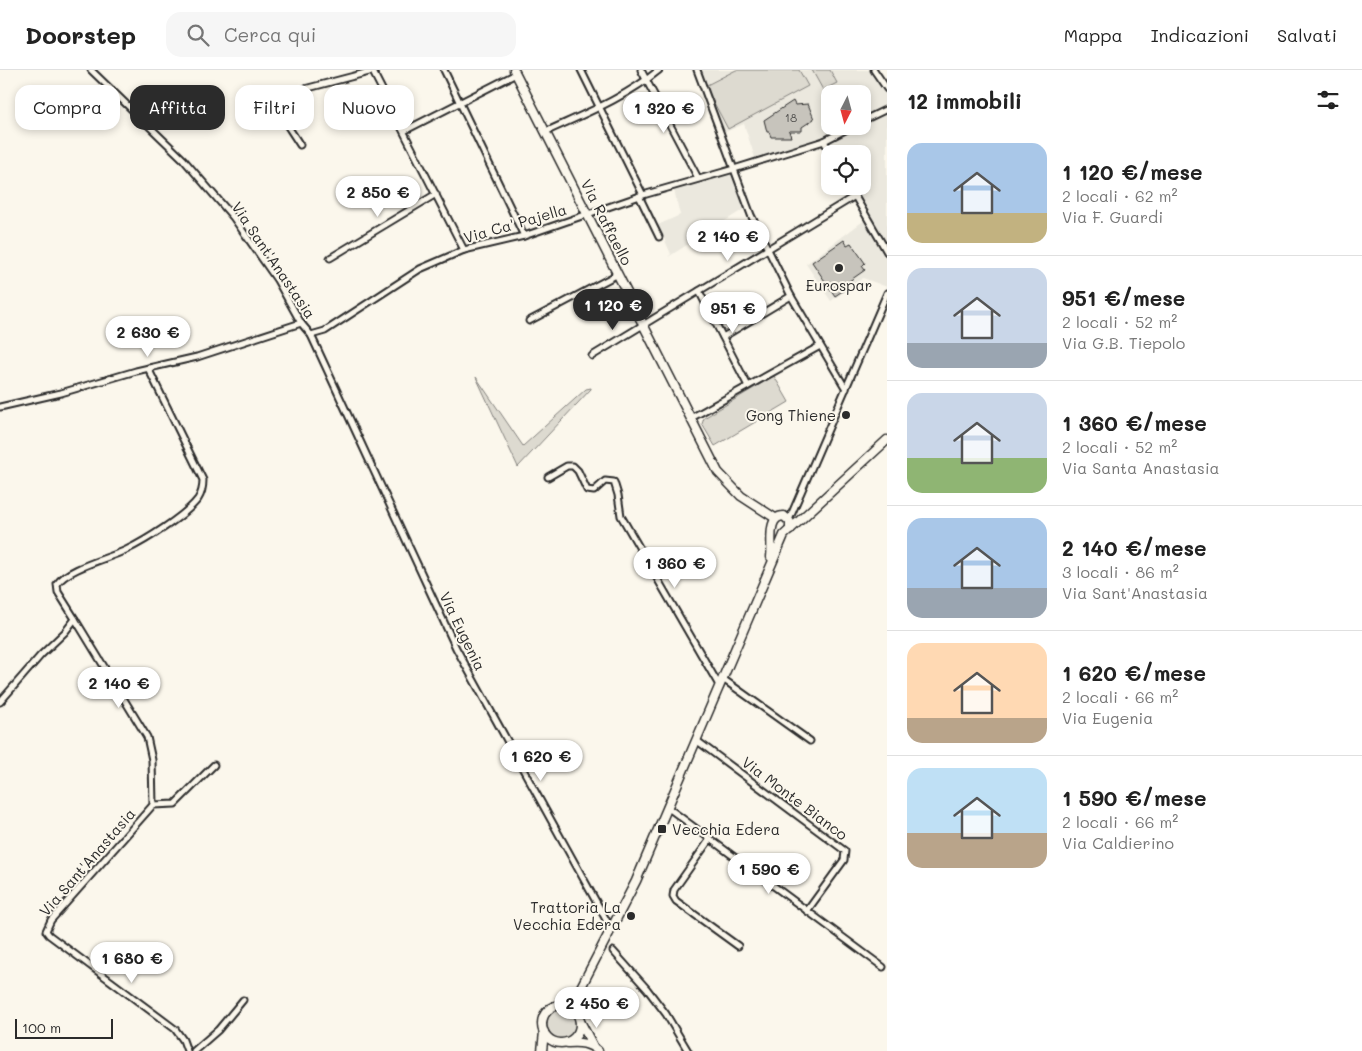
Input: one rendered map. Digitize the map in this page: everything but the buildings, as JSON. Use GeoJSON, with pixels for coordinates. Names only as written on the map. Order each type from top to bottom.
{"type":"FeatureCollection","features":[{"type":"Feature","properties":{"kind":"main road","name":"Via Raffaello"},"geometry":{"type":"LineString","coordinates":[[515,72],[718,472],[741,496],[778,522],[777,535],[787,533]]}},
{"type":"Feature","properties":{"kind":"main road"},"geometry":{"type":"LineString","coordinates":[[595,1049],[581,1042],[565,1043],[552,1041],[544,1032],[542,1026],[545,1015],[579,991],[613,928],[636,881],[770,566],[787,533],[887,440]]}},
{"type":"Feature","properties":{"kind":"main road"},"geometry":{"type":"LineString","coordinates":[[778,522],[806,514]]}},
{"type":"Feature","properties":{"kind":"main road"},"geometry":{"type":"LineString","coordinates":[[778,522],[787,533]]}},
{"type":"Feature","properties":{"kind":"main road"},"geometry":{"type":"LineString","coordinates":[[770,566],[778,522]]}},
{"type":"Feature","properties":{"kind":"main road"},"geometry":{"type":"LineString","coordinates":[[554,1051],[572,1040],[579,1032],[579,991]]}},
{"type":"Feature","properties":{"kind":"main road"},"geometry":{"type":"LineString","coordinates":[[560,1005],[571,1008],[579,1018],[595,1049]]}},
{"type":"Feature","properties":{"kind":"main road"},"geometry":{"type":"LineString","coordinates":[[542,1051],[544,1032]]}},
{"type":"Feature","properties":{"kind":"street","name":"Via Sant'Anastasia"},"geometry":{"type":"LineString","coordinates":[[91,70],[183,159],[232,217],[276,280],[301,323],[311,335]]}},
{"type":"Feature","properties":{"kind":"street"},"geometry":{"type":"LineString","coordinates":[[300,145],[274,105],[272,100],[274,97],[372,70],[464,250]]}},
{"type":"Feature","properties":{"kind":"street"},"geometry":{"type":"LineString","coordinates":[[444,70],[524,236]]}},
{"type":"Feature","properties":{"kind":"street"},"geometry":{"type":"LineString","coordinates":[[581,70],[659,238]]}},
{"type":"Feature","properties":{"kind":"street"},"geometry":{"type":"LineString","coordinates":[[641,70],[698,178]]}},
{"type":"Feature","properties":{"kind":"street"},"geometry":{"type":"LineString","coordinates":[[545,132],[599,107],[646,80],[659,70]]}},
{"type":"Feature","properties":{"kind":"street"},"geometry":{"type":"LineString","coordinates":[[696,70],[751,215],[791,296],[846,389]]}},
{"type":"Feature","properties":{"kind":"street"},"geometry":{"type":"LineString","coordinates":[[874,70],[887,89]]}},
{"type":"Feature","properties":{"kind":"street"},"geometry":{"type":"LineString","coordinates":[[404,131],[515,72]]}},
{"type":"Feature","properties":{"kind":"street"},"geometry":{"type":"LineString","coordinates":[[871,117],[887,109]]}},
{"type":"Feature","properties":{"kind":"street","name":"Via Ca' Pajella"},"geometry":{"type":"LineString","coordinates":[[311,335],[325,332],[372,303],[420,269],[464,250],[524,236],[641,196],[824,141],[836,135]]}},
{"type":"Feature","properties":{"kind":"street"},"geometry":{"type":"LineString","coordinates":[[824,141],[826,145]]}},
{"type":"Feature","properties":{"kind":"street"},"geometry":{"type":"LineString","coordinates":[[330,258],[436,194]]}},
{"type":"Feature","properties":{"kind":"street"},"geometry":{"type":"LineString","coordinates":[[592,356],[855,196],[887,252]]}},
{"type":"Feature","properties":{"kind":"street"},"geometry":{"type":"LineString","coordinates":[[529,321],[618,274]]}},
{"type":"Feature","properties":{"kind":"street"},"geometry":{"type":"LineString","coordinates":[[699,291],[748,386]]}},
{"type":"Feature","properties":{"kind":"street"},"geometry":{"type":"LineString","coordinates":[[778,522],[797,503],[846,389],[885,305],[887,293]]}},
{"type":"Feature","properties":{"kind":"street"},"geometry":{"type":"LineString","coordinates":[[723,336],[791,296]]}},
{"type":"Feature","properties":{"kind":"street"},"geometry":{"type":"LineString","coordinates":[[0,407],[60,393],[148,368],[198,357],[301,323]]}},
{"type":"Feature","properties":{"kind":"street","name":"Via Eugenia"},"geometry":{"type":"LineString","coordinates":[[311,335],[456,648],[613,928]]}},
{"type":"Feature","properties":{"kind":"street"},"geometry":{"type":"LineString","coordinates":[[691,418],[820,346]]}},
{"type":"Feature","properties":{"kind":"street","name":"Via Sant'Anastasia"},"geometry":{"type":"LineString","coordinates":[[148,368],[203,480],[202,492],[192,505],[171,522],[127,550],[69,574],[57,584],[58,592],[147,737],[152,760],[153,805],[51,920],[46,931],[175,1030],[183,1040],[187,1051]]}},
{"type":"Feature","properties":{"kind":"street"},"geometry":{"type":"LineString","coordinates":[[548,477],[567,466],[573,466],[578,471],[587,490],[594,491],[605,481],[614,482],[621,516],[720,687]]}},
{"type":"Feature","properties":{"kind":"street"},"geometry":{"type":"LineString","coordinates":[[0,702],[41,655],[65,632],[75,618]]}},
{"type":"Feature","properties":{"kind":"street"},"geometry":{"type":"LineString","coordinates":[[723,679],[810,741]]}},
{"type":"Feature","properties":{"kind":"street","name":"Via Monte Bianco"},"geometry":{"type":"LineString","coordinates":[[696,740],[845,851],[844,860],[807,910]]}},
{"type":"Feature","properties":{"kind":"street","name":"Via Sant'Anastasia"},"geometry":{"type":"LineString","coordinates":[[153,805],[175,804],[214,764]]}},
{"type":"Feature","properties":{"kind":"street"},"geometry":{"type":"LineString","coordinates":[[667,807],[883,967]]}},
{"type":"Feature","properties":{"kind":"street"},"geometry":{"type":"LineString","coordinates":[[710,839],[674,890],[673,896],[676,901],[738,946]]}},
{"type":"Feature","properties":{"kind":"street"},"geometry":{"type":"LineString","coordinates":[[613,951],[647,989],[666,1014],[688,1051]]}},
{"type":"Feature","properties":{"kind":"street"},"geometry":{"type":"LineString","coordinates":[[194,1051],[218,1030],[243,1000]]}},
{"type":"Feature","properties":{"kind":"shaded area"},"geometry":{"type":"Polygon","coordinates":[[[697,70],[876,70],[887,89],[887,287],[863,278],[831,301],[806,264],[866,219],[852,195],[871,195],[871,145],[821,145],[821,148],[757,164],[744,124],[721,134],[697,70]]]}},
{"type":"Feature","properties":{"kind":"shaded area"},"geometry":{"type":"Polygon","coordinates":[[[736,70],[799,70],[808,86],[728,129],[705,86],[736,70]]]}},
{"type":"Feature","properties":{"kind":"shaded area"},"geometry":{"type":"Polygon","coordinates":[[[812,70],[830,70],[837,83],[821,86],[812,70]]]}},
{"type":"Feature","properties":{"kind":"shaded area"},"geometry":{"type":"Polygon","coordinates":[[[731,173],[744,209],[668,257],[671,254],[658,225],[680,215],[674,190],[731,173]]]}},
{"type":"Feature","properties":{"kind":"shaded area"},"geometry":{"type":"Polygon","coordinates":[[[774,376],[789,402],[715,446],[702,424],[704,418],[774,376]]]}},
{"type":"Feature","properties":{"kind":"shaded area"},"geometry":{"type":"Polygon","coordinates":[[[476,377],[523,446],[586,389],[591,389],[518,467],[476,377]]]}},
{"type":"Feature","properties":{"kind":"shaded area"},"geometry":{"type":"Polygon","coordinates":[[[562,1009],[568,1010],[576,1018],[576,1030],[568,1038],[562,1039],[556,1038],[548,1030],[547,1024],[548,1018],[556,1010],[562,1009]]]}},
{"type":"Feature","properties":{"kind":"place","name":"Eurospar"},"geometry":{"type":"Point","coordinates":[839,268]}},
{"type":"Feature","properties":{"kind":"place","name":"Gong Thiene"},"geometry":{"type":"Point","coordinates":[846,415]}},
{"type":"Feature","properties":{"kind":"place","name":"Vecchia Edera"},"geometry":{"type":"Point","coordinates":[662,829]}},
{"type":"Feature","properties":{"kind":"place","name":"Trattoria La Vecchia Edera"},"geometry":{"type":"Point","coordinates":[631,916]}}]}
